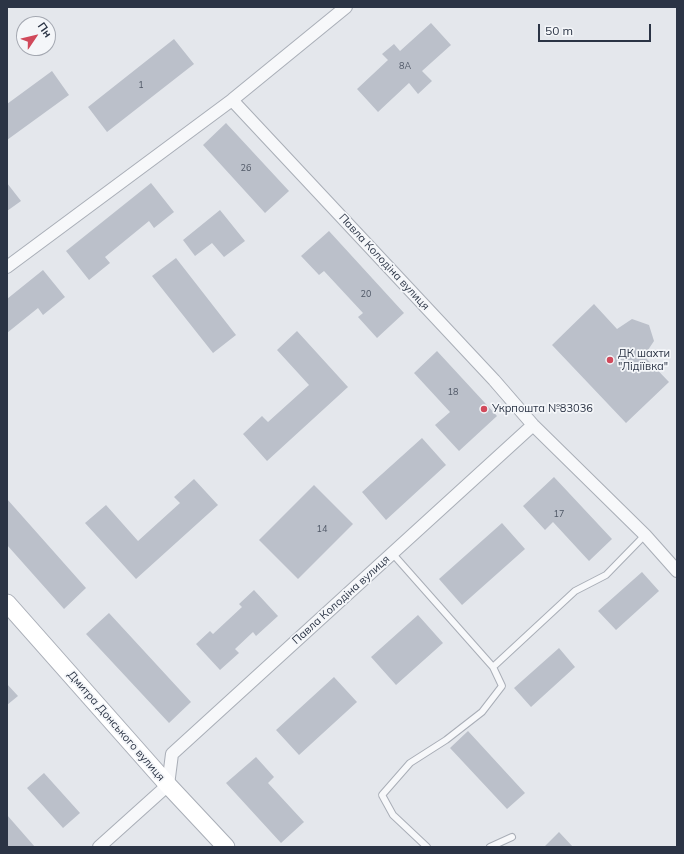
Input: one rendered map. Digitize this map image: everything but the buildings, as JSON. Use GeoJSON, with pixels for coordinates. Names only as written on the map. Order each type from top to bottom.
{"type":"FeatureCollection","features":[{"type":"Feature","properties":{"kind":"street"},"geometry":{"type":"LineString","coordinates":[[7,267],[232,100],[346,7]]}},
{"type":"Feature","properties":{"kind":"street","name":"Павла Колодіна вулиця"},"geometry":{"type":"LineString","coordinates":[[232,100],[489,374],[533,425],[645,535],[677,571]]}},
{"type":"Feature","properties":{"kind":"street","name":"Павла Колодіна вулиця"},"geometry":{"type":"LineString","coordinates":[[168,785],[172,754],[533,425]]}},
{"type":"Feature","properties":{"kind":"street","name":"Дмитра Донського вулиця"},"geometry":{"type":"LineString","coordinates":[[7,603],[168,785],[226,847]]}},
{"type":"Feature","properties":{"kind":"street"},"geometry":{"type":"LineString","coordinates":[[100,847],[168,785]]}},
{"type":"Feature","properties":{"kind":"lane"},"geometry":{"type":"LineString","coordinates":[[493,667],[575,591],[606,575],[645,535]]}},
{"type":"Feature","properties":{"kind":"lane"},"geometry":{"type":"LineString","coordinates":[[392,553],[493,667],[502,686],[482,712],[446,740],[410,763],[382,795],[393,815],[427,847]]}},
{"type":"Feature","properties":{"kind":"lane"},"geometry":{"type":"LineString","coordinates":[[490,847],[512,837]]}},
{"type":"Feature","properties":{"kind":"place","name":"ДК шахти \"Лідіївка\""},"geometry":{"type":"Point","coordinates":[610,360]}},
{"type":"Feature","properties":{"kind":"place","name":"Укрпошта №83036"},"geometry":{"type":"Point","coordinates":[484,409]}}]}
